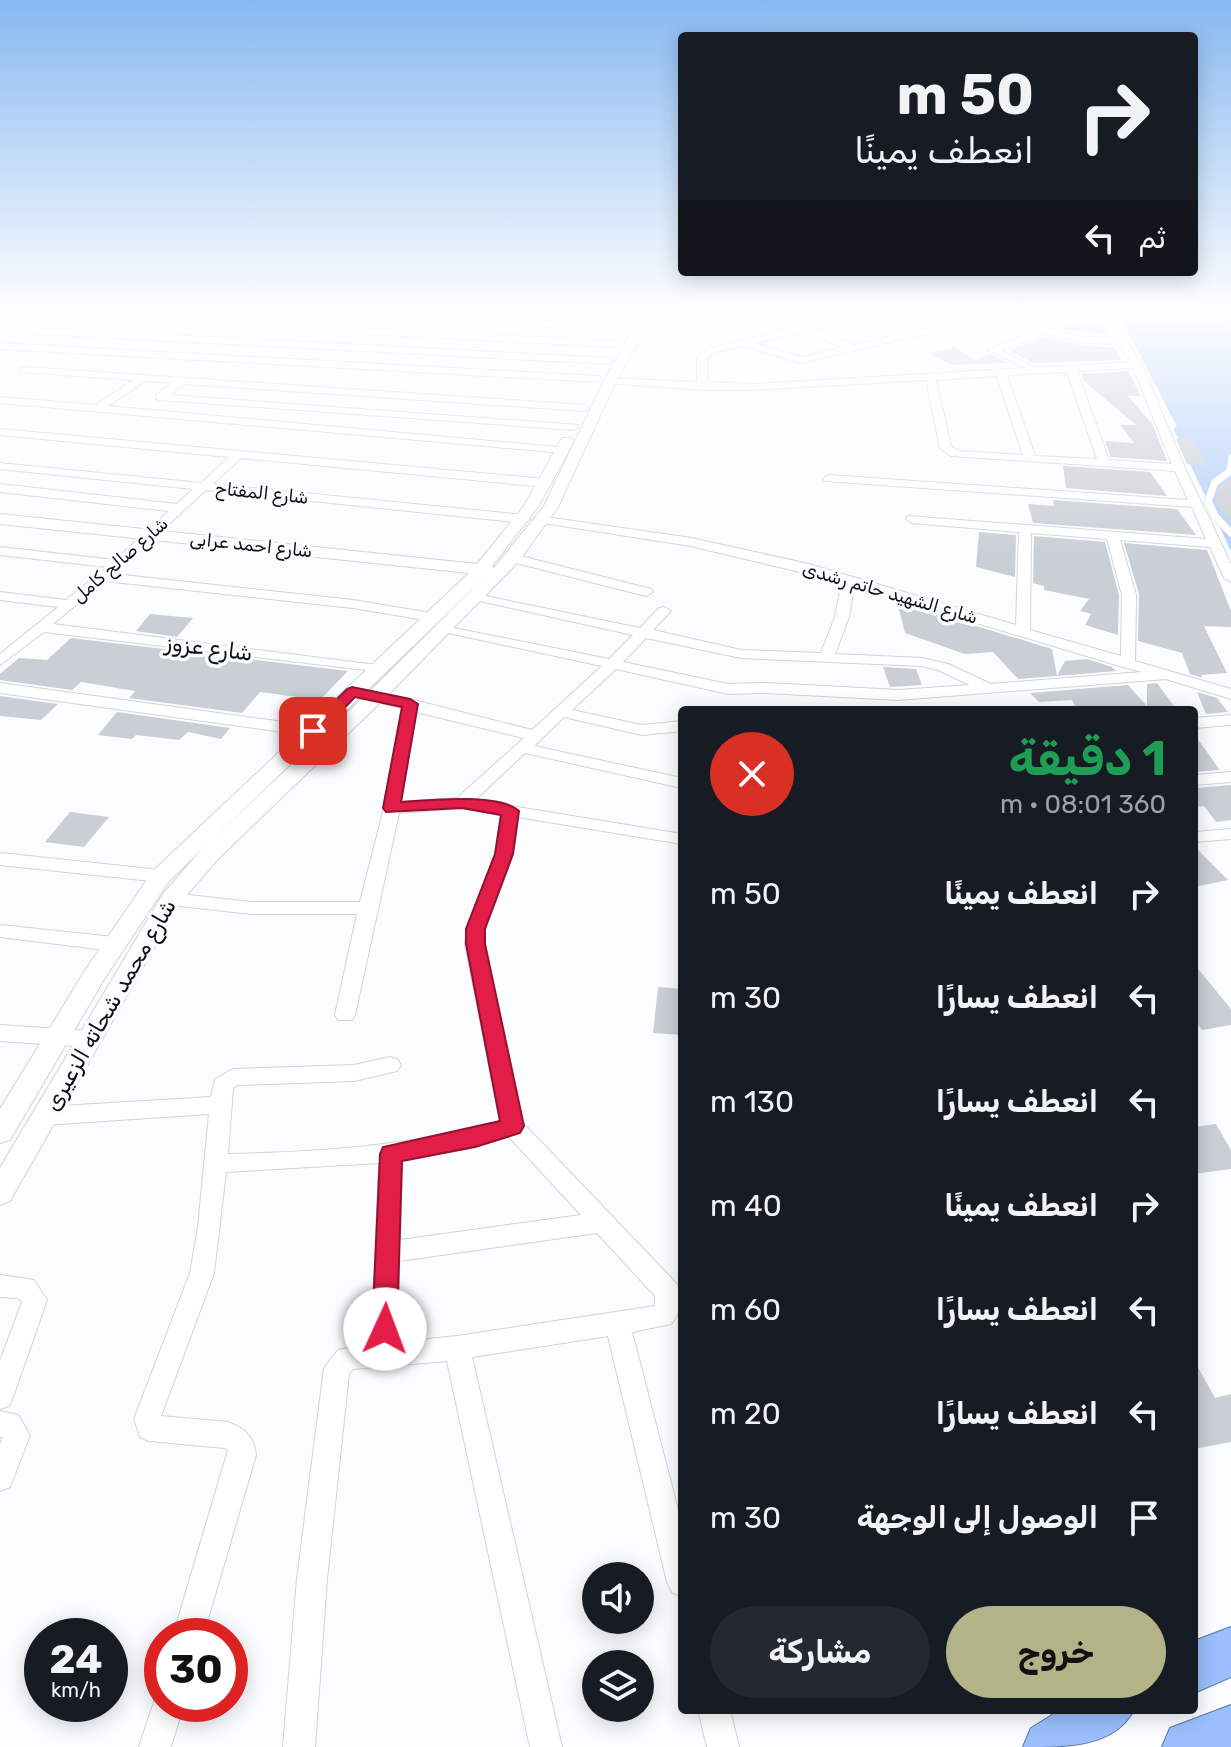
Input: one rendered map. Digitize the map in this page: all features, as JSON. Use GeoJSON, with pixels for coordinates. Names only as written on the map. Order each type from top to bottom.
{"type":"FeatureCollection","features":[{"type":"Feature","properties":{"kind":"highway"},"geometry":{"type":"LineString","coordinates":[[1198,1665],[1231,1652]]}},
{"type":"Feature","properties":{"kind":"highway"},"geometry":{"type":"LineString","coordinates":[[1050,1747],[1102,1714]]}},
{"type":"Feature","properties":{"kind":"highway"},"geometry":{"type":"LineString","coordinates":[[1189,1747],[1231,1731]]}},
{"type":"Feature","properties":{"kind":"street"},"geometry":{"type":"LineString","coordinates":[[96,410],[125,393]]}},
{"type":"Feature","properties":{"kind":"street"},"geometry":{"type":"LineString","coordinates":[[166,393],[160,397],[574,427]]}},
{"type":"Feature","properties":{"kind":"street"},"geometry":{"type":"LineString","coordinates":[[354,393],[584,408]]}},
{"type":"Feature","properties":{"kind":"street","name":"شارع محمد شحاته الزعيرى"},"geometry":{"type":"LineString","coordinates":[[554,480],[563,450],[593,393]]}},
{"type":"Feature","properties":{"kind":"street","name":"شارع محمد شحاته الزعيرى"},"geometry":{"type":"LineString","coordinates":[[0,1132],[114,944],[161,876],[377,669],[476,596],[534,519],[596,393]]}},
{"type":"Feature","properties":{"kind":"street"},"geometry":{"type":"LineString","coordinates":[[934,393],[949,451],[962,455],[1179,468]]}},
{"type":"Feature","properties":{"kind":"street"},"geometry":{"type":"LineString","coordinates":[[1008,393],[1030,458]]}},
{"type":"Feature","properties":{"kind":"street"},"geometry":{"type":"LineString","coordinates":[[1080,393],[1104,463]]}},
{"type":"Feature","properties":{"kind":"street"},"geometry":{"type":"LineString","coordinates":[[1148,393],[1179,468],[1231,578]]}},
{"type":"Feature","properties":{"kind":"street"},"geometry":{"type":"LineString","coordinates":[[0,400],[563,450]]}},
{"type":"Feature","properties":{"kind":"street"},"geometry":{"type":"LineString","coordinates":[[0,432],[554,480]]}},
{"type":"Feature","properties":{"kind":"street"},"geometry":{"type":"LineString","coordinates":[[0,442],[77,449],[95,442]]}},
{"type":"Feature","properties":{"kind":"street","name":"شارع صالح كامل"},"geometry":{"type":"LineString","coordinates":[[0,661],[103,577],[238,455]]}},
{"type":"Feature","properties":{"kind":"street","name":"شارع المفتاح"},"geometry":{"type":"LineString","coordinates":[[0,466],[534,519]]}},
{"type":"Feature","properties":{"kind":"street"},"geometry":{"type":"LineString","coordinates":[[829,479],[1196,504]]}},
{"type":"Feature","properties":{"kind":"street"},"geometry":{"type":"LineString","coordinates":[[0,488],[178,508]]}},
{"type":"Feature","properties":{"kind":"street","name":"شارع احمد عرابى"},"geometry":{"type":"LineString","coordinates":[[0,519],[498,567]]}},
{"type":"Feature","properties":{"kind":"street","name":"شارع محمد شحاته الزعيرى"},"geometry":{"type":"LineString","coordinates":[[0,1193],[171,899],[210,854],[376,696],[438,623],[498,567],[534,519]]}},
{"type":"Feature","properties":{"kind":"street","name":"شارع الشهيد حاتم رشدى"},"geometry":{"type":"LineString","coordinates":[[534,519],[691,542],[849,579],[1231,694]]}},
{"type":"Feature","properties":{"kind":"street"},"geometry":{"type":"LineString","coordinates":[[912,519],[1215,544]]}},
{"type":"Feature","properties":{"kind":"street"},"geometry":{"type":"LineString","coordinates":[[1023,632],[1025,528]]}},
{"type":"Feature","properties":{"kind":"street"},"geometry":{"type":"LineString","coordinates":[[1112,534],[1129,595],[1128,664]]}},
{"type":"Feature","properties":{"kind":"street"},"geometry":{"type":"LineString","coordinates":[[0,551],[118,564]]}},
{"type":"Feature","properties":{"kind":"street"},"geometry":{"type":"LineString","coordinates":[[498,567],[646,592]]}},
{"type":"Feature","properties":{"kind":"street"},"geometry":{"type":"LineString","coordinates":[[103,577],[353,604],[611,666],[728,689],[898,695],[1165,675]]}},
{"type":"Feature","properties":{"kind":"street"},"geometry":{"type":"LineString","coordinates":[[826,659],[834,640],[849,579]]}},
{"type":"Feature","properties":{"kind":"street"},"geometry":{"type":"LineString","coordinates":[[0,596],[69,604]]}},
{"type":"Feature","properties":{"kind":"street"},"geometry":{"type":"LineString","coordinates":[[476,596],[741,654],[896,661],[943,667],[987,688]]}},
{"type":"Feature","properties":{"kind":"street"},"geometry":{"type":"LineString","coordinates":[[462,803],[611,666],[664,611]]}},
{"type":"Feature","properties":{"kind":"street","name":"شارع عزوز"},"geometry":{"type":"LineString","coordinates":[[41,627],[377,669]]}},
{"type":"Feature","properties":{"kind":"street"},"geometry":{"type":"LineString","coordinates":[[834,640],[896,661]]}},
{"type":"Feature","properties":{"kind":"street"},"geometry":{"type":"LineString","coordinates":[[0,644],[18,646]]}},
{"type":"Feature","properties":{"kind":"street"},"geometry":{"type":"LineString","coordinates":[[0,688],[313,731]]}},
{"type":"Feature","properties":{"kind":"street"},"geometry":{"type":"LineString","coordinates":[[352,692],[536,736]]}},
{"type":"Feature","properties":{"kind":"street"},"geometry":{"type":"LineString","coordinates":[[345,1015],[392,808],[410,704]]}},
{"type":"Feature","properties":{"kind":"street"},"geometry":{"type":"LineString","coordinates":[[562,712],[642,730],[678,726]]}},
{"type":"Feature","properties":{"kind":"street"},"geometry":{"type":"LineString","coordinates":[[1198,723],[1231,720]]}},
{"type":"Feature","properties":{"kind":"street"},"geometry":{"type":"LineString","coordinates":[[523,748],[678,782]]}},
{"type":"Feature","properties":{"kind":"street"},"geometry":{"type":"LineString","coordinates":[[1198,780],[1231,777]]}},
{"type":"Feature","properties":{"kind":"street"},"geometry":{"type":"LineString","coordinates":[[392,808],[462,803],[678,838]]}},
{"type":"Feature","properties":{"kind":"street"},"geometry":{"type":"LineString","coordinates":[[299,1747],[312,1579],[335,1374],[347,1358],[457,1348],[662,1316],[667,1311],[668,1292],[512,1126],[475,944],[475,929],[504,854],[510,811]]}},
{"type":"Feature","properties":{"kind":"street"},"geometry":{"type":"LineString","coordinates":[[1198,837],[1231,834]]}},
{"type":"Feature","properties":{"kind":"street"},"geometry":{"type":"LineString","coordinates":[[0,859],[161,876]]}},
{"type":"Feature","properties":{"kind":"street"},"geometry":{"type":"LineString","coordinates":[[171,899],[251,908],[369,908]]}},
{"type":"Feature","properties":{"kind":"street"},"geometry":{"type":"LineString","coordinates":[[0,931],[114,944]]}},
{"type":"Feature","properties":{"kind":"street"},"geometry":{"type":"LineString","coordinates":[[0,1033],[89,1039]]}},
{"type":"Feature","properties":{"kind":"street"},"geometry":{"type":"LineString","coordinates":[[193,1618],[242,1455],[242,1446],[236,1438],[228,1435],[149,1428],[147,1419],[202,1273],[210,1227],[225,1082],[233,1077],[354,1073],[390,1065]]}},
{"type":"Feature","properties":{"kind":"street"},"geometry":{"type":"LineString","coordinates":[[44,1116],[221,1105]]}},
{"type":"Feature","properties":{"kind":"street"},"geometry":{"type":"LineString","coordinates":[[215,1163],[325,1162],[391,1154],[475,1138],[512,1126]]}},
{"type":"Feature","properties":{"kind":"street"},"geometry":{"type":"LineString","coordinates":[[384,1355],[391,1154]]}},
{"type":"Feature","properties":{"kind":"street"},"geometry":{"type":"LineString","coordinates":[[387,1252],[603,1222]]}},
{"type":"Feature","properties":{"kind":"street"},"geometry":{"type":"LineString","coordinates":[[0,1286],[25,1288],[35,1300],[0,1397]]}},
{"type":"Feature","properties":{"kind":"street"},"geometry":{"type":"LineString","coordinates":[[617,1323],[678,1566]]}},
{"type":"Feature","properties":{"kind":"street"},"geometry":{"type":"LineString","coordinates":[[457,1348],[546,1747]]}},
{"type":"Feature","properties":{"kind":"street"},"geometry":{"type":"LineString","coordinates":[[0,1424],[9,1424],[17,1435],[0,1477]]}},
{"type":"Feature","properties":{"kind":"street"},"geometry":{"type":"LineString","coordinates":[[715,1714],[723,1747]]}},
{"type":"Feature","properties":{"kind":"street"},"geometry":{"type":"LineString","coordinates":[[155,1747],[163,1722]]}},
{"type":"Feature","properties":{"kind":"lane"},"geometry":{"type":"LineString","coordinates":[[1231,457],[1228,461],[1230,471],[1215,482],[1208,501],[1215,516],[1231,533]]}},
{"type":"Feature","properties":{"kind":"shaded area"},"geometry":{"type":"Polygon","coordinates":[[[1159,393],[1231,393],[1231,551],[1173,428],[1177,427],[1159,393]]]}},
{"type":"Feature","properties":{"kind":"building"},"geometry":{"type":"Polygon","coordinates":[[[1098,393],[1139,393],[1141,396],[1128,396],[1153,425],[1167,461],[1111,457],[1105,441],[1134,443],[1120,425],[1136,425],[1098,393]]]}},
{"type":"Feature","properties":{"kind":"building"},"geometry":{"type":"Polygon","coordinates":[[[1176,439],[1193,440],[1206,465],[1187,464],[1176,439]]]}},
{"type":"Feature","properties":{"kind":"building"},"geometry":{"type":"Polygon","coordinates":[[[1063,466],[1150,472],[1167,496],[1066,488],[1063,466]]]}},
{"type":"Feature","properties":{"kind":"building"},"geometry":{"type":"Polygon","coordinates":[[[1231,479],[1231,524],[1215,501],[1220,486],[1231,479]]]}},
{"type":"Feature","properties":{"kind":"building"},"geometry":{"type":"Polygon","coordinates":[[[1053,500],[1177,509],[1196,535],[1033,523],[1028,504],[1054,506],[1053,500]]]}},
{"type":"Feature","properties":{"kind":"building"},"geometry":{"type":"Polygon","coordinates":[[[979,532],[1016,535],[1015,577],[976,567],[979,532]]]}},
{"type":"Feature","properties":{"kind":"building"},"geometry":{"type":"Polygon","coordinates":[[[1034,536],[1105,542],[1119,595],[1118,635],[1085,625],[1091,614],[1080,611],[1089,599],[1044,590],[1044,586],[1033,583],[1034,536]]]}},
{"type":"Feature","properties":{"kind":"building"},"geometry":{"type":"Polygon","coordinates":[[[1124,543],[1207,550],[1231,611],[1231,627],[1204,626],[1227,673],[1201,675],[1203,678],[1190,674],[1182,653],[1138,641],[1139,594],[1124,543]]]}},
{"type":"Feature","properties":{"kind":"building"},"geometry":{"type":"Polygon","coordinates":[[[897,602],[1052,649],[1057,676],[1018,679],[993,652],[965,654],[905,633],[897,602]]]}},
{"type":"Feature","properties":{"kind":"building"},"geometry":{"type":"Polygon","coordinates":[[[150,614],[193,618],[177,637],[136,631],[150,614]]]}},
{"type":"Feature","properties":{"kind":"building"},"geometry":{"type":"Polygon","coordinates":[[[71,638],[348,671],[320,700],[260,692],[242,713],[129,698],[135,691],[81,682],[72,690],[0,680],[0,674],[19,658],[47,660],[71,638]]]}},
{"type":"Feature","properties":{"kind":"building"},"geometry":{"type":"Polygon","coordinates":[[[1087,659],[1116,671],[1057,676],[1065,661],[1087,659]]]}},
{"type":"Feature","properties":{"kind":"building"},"geometry":{"type":"Polygon","coordinates":[[[883,667],[916,669],[922,685],[890,687],[883,667]]]}},
{"type":"Feature","properties":{"kind":"building"},"geometry":{"type":"Polygon","coordinates":[[[1157,683],[1174,706],[1147,706],[1147,684],[1157,683]]]}},
{"type":"Feature","properties":{"kind":"building"},"geometry":{"type":"Polygon","coordinates":[[[1128,685],[1147,706],[1075,706],[1072,700],[1039,702],[1030,693],[1128,685]]]}},
{"type":"Feature","properties":{"kind":"building"},"geometry":{"type":"Polygon","coordinates":[[[1197,692],[1217,698],[1228,712],[1206,714],[1197,692]]]}},
{"type":"Feature","properties":{"kind":"building"},"geometry":{"type":"Polygon","coordinates":[[[0,696],[58,704],[41,720],[0,716],[0,696]]]}},
{"type":"Feature","properties":{"kind":"building"},"geometry":{"type":"Polygon","coordinates":[[[117,712],[230,728],[221,739],[188,732],[179,740],[98,735],[117,712]]]}},
{"type":"Feature","properties":{"kind":"building"},"geometry":{"type":"Polygon","coordinates":[[[1198,740],[1220,770],[1198,772],[1198,740]]]}},
{"type":"Feature","properties":{"kind":"building"},"geometry":{"type":"Polygon","coordinates":[[[1231,785],[1231,820],[1216,822],[1204,806],[1198,807],[1198,788],[1231,785]]]}},
{"type":"Feature","properties":{"kind":"building"},"geometry":{"type":"Polygon","coordinates":[[[70,812],[109,817],[84,847],[45,842],[70,812]]]}},
{"type":"Feature","properties":{"kind":"building"},"geometry":{"type":"Polygon","coordinates":[[[1198,850],[1228,880],[1198,886],[1198,850]]]}},
{"type":"Feature","properties":{"kind":"building"},"geometry":{"type":"Polygon","coordinates":[[[1198,969],[1231,1009],[1231,1025],[1202,1030],[1198,1025],[1198,969]]]}},
{"type":"Feature","properties":{"kind":"building"},"geometry":{"type":"Polygon","coordinates":[[[658,987],[678,989],[678,1035],[653,1033],[658,987]]]}},
{"type":"Feature","properties":{"kind":"building"},"geometry":{"type":"Polygon","coordinates":[[[1216,1124],[1231,1150],[1231,1169],[1198,1173],[1198,1126],[1216,1124]]]}},
{"type":"Feature","properties":{"kind":"building"},"geometry":{"type":"Polygon","coordinates":[[[1198,1367],[1215,1398],[1231,1394],[1231,1442],[1198,1448],[1198,1367]]]}},
{"type":"Feature","properties":{"kind":"route"},"geometry":{"type":"LineString","coordinates":[[313,731],[352,692],[410,704],[392,808],[462,803],[510,811],[504,854],[475,929],[475,944],[512,1126],[475,1138],[391,1154],[385,1329]]}}]}
